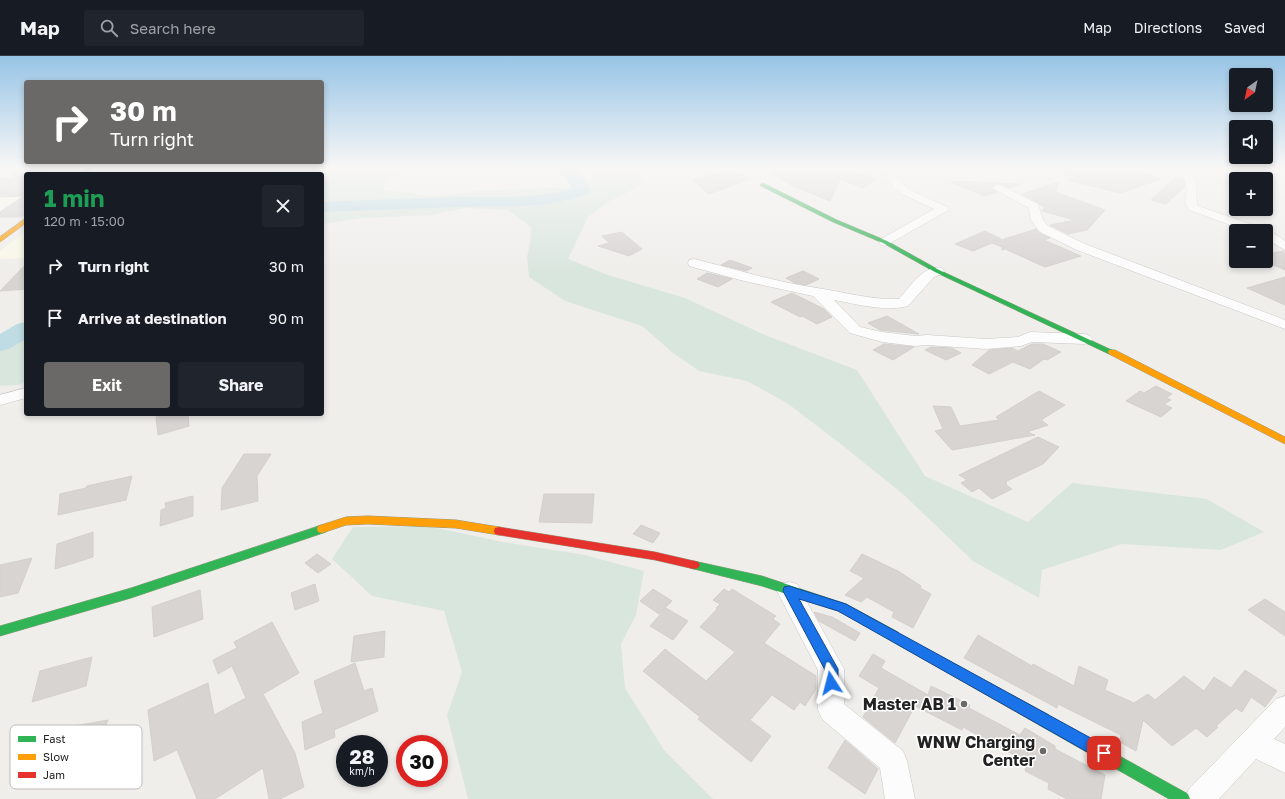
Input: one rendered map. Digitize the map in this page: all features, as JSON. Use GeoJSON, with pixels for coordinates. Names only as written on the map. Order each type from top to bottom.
{"type":"FeatureCollection","features":[{"type":"Feature","properties":{"kind":"main road"},"geometry":{"type":"LineString","coordinates":[[796,202],[835,221],[885,242],[937,271],[1084,339],[1285,441]]}},
{"type":"Feature","properties":{"kind":"main road"},"geometry":{"type":"LineString","coordinates":[[0,240],[24,222]]}},
{"type":"Feature","properties":{"kind":"main road"},"geometry":{"type":"LineString","coordinates":[[0,631],[73,611],[198,572],[346,521],[368,520],[456,524],[655,556],[762,581],[842,607],[1063,730],[1183,799]]}},
{"type":"Feature","properties":{"kind":"street"},"geometry":{"type":"LineString","coordinates":[[885,242],[943,209],[927,202]]}},
{"type":"Feature","properties":{"kind":"street"},"geometry":{"type":"LineString","coordinates":[[1026,202],[1034,206],[1037,220],[1044,229],[1082,247],[1285,325]]}},
{"type":"Feature","properties":{"kind":"street"},"geometry":{"type":"LineString","coordinates":[[1191,202],[1193,208],[1238,224]]}},
{"type":"Feature","properties":{"kind":"street"},"geometry":{"type":"LineString","coordinates":[[1273,238],[1285,246]]}},
{"type":"Feature","properties":{"kind":"street"},"geometry":{"type":"LineString","coordinates":[[694,263],[722,272],[817,292],[889,304],[903,303],[929,274],[937,271]]}},
{"type":"Feature","properties":{"kind":"street"},"geometry":{"type":"LineString","coordinates":[[817,292],[855,330],[882,337],[915,341],[940,340],[986,344],[1021,341],[1030,337],[1084,339]]}},
{"type":"Feature","properties":{"kind":"street"},"geometry":{"type":"LineString","coordinates":[[0,400],[24,394]]}},
{"type":"Feature","properties":{"kind":"street"},"geometry":{"type":"LineString","coordinates":[[789,591],[831,669],[831,710],[893,761],[900,799]]}},
{"type":"Feature","properties":{"kind":"street"},"geometry":{"type":"LineString","coordinates":[[1199,799],[1285,708]]}},
{"type":"Feature","properties":{"kind":"street"},"geometry":{"type":"LineString","coordinates":[[1252,743],[1285,759]]}},
{"type":"Feature","properties":{"kind":"shaded area"},"geometry":{"type":"Polygon","coordinates":[[[0,202],[24,202],[24,206],[0,216],[0,202]]]}},
{"type":"Feature","properties":{"kind":"shaded area"},"geometry":{"type":"Polygon","coordinates":[[[324,202],[609,202],[588,217],[568,259],[608,275],[685,298],[765,335],[857,370],[925,476],[1028,522],[1072,483],[1207,499],[1264,532],[1221,550],[1122,544],[1042,570],[1039,598],[973,561],[904,495],[787,403],[747,381],[699,371],[673,353],[642,326],[565,301],[529,277],[527,257],[530,244],[531,227],[508,210],[465,208],[430,215],[363,218],[324,224],[324,202]]]}},
{"type":"Feature","properties":{"kind":"shaded area"},"geometry":{"type":"Polygon","coordinates":[[[24,233],[24,258],[0,259],[0,251],[24,233]]]}},
{"type":"Feature","properties":{"kind":"shaded area"},"geometry":{"type":"Polygon","coordinates":[[[24,330],[24,383],[18,385],[0,386],[0,339],[13,338],[24,330]]]}},
{"type":"Feature","properties":{"kind":"shaded area"},"geometry":{"type":"Polygon","coordinates":[[[427,526],[503,542],[585,555],[644,571],[636,615],[621,644],[625,688],[664,750],[713,799],[468,799],[447,715],[462,672],[444,611],[372,596],[332,559],[353,527],[427,526]]]}},
{"type":"Feature","properties":{"kind":"building"},"geometry":{"type":"Polygon","coordinates":[[[15,202],[24,202],[24,216],[0,217],[0,212],[15,202]]]}},
{"type":"Feature","properties":{"kind":"building"},"geometry":{"type":"Polygon","coordinates":[[[1036,202],[1082,202],[1105,210],[1087,230],[1068,234],[1050,225],[1075,220],[1042,211],[1045,207],[1036,202]]]}},
{"type":"Feature","properties":{"kind":"building"},"geometry":{"type":"Polygon","coordinates":[[[1157,202],[1168,202],[1166,204],[1157,202]]]}},
{"type":"Feature","properties":{"kind":"building"},"geometry":{"type":"Polygon","coordinates":[[[1036,229],[1039,233],[1050,238],[1044,240],[1081,256],[1045,267],[1005,249],[1002,250],[1002,247],[992,243],[973,251],[955,244],[985,231],[1001,239],[995,242],[1036,229]]]}},
{"type":"Feature","properties":{"kind":"building"},"geometry":{"type":"Polygon","coordinates":[[[622,232],[642,249],[629,256],[598,246],[609,243],[602,236],[622,232]]]}},
{"type":"Feature","properties":{"kind":"building"},"geometry":{"type":"Polygon","coordinates":[[[1284,251],[1285,270],[1273,265],[1273,253],[1284,251]]]}},
{"type":"Feature","properties":{"kind":"building"},"geometry":{"type":"Polygon","coordinates":[[[730,260],[752,268],[746,271],[721,265],[730,260]]]}},
{"type":"Feature","properties":{"kind":"building"},"geometry":{"type":"Polygon","coordinates":[[[24,266],[24,289],[0,291],[24,266]]]}},
{"type":"Feature","properties":{"kind":"building"},"geometry":{"type":"Polygon","coordinates":[[[803,271],[819,279],[806,285],[795,283],[786,278],[803,271]]]}},
{"type":"Feature","properties":{"kind":"building"},"geometry":{"type":"Polygon","coordinates":[[[707,273],[732,279],[718,287],[697,279],[707,273]]]}},
{"type":"Feature","properties":{"kind":"building"},"geometry":{"type":"Polygon","coordinates":[[[1285,277],[1285,305],[1247,288],[1285,277]]]}},
{"type":"Feature","properties":{"kind":"building"},"geometry":{"type":"Polygon","coordinates":[[[792,293],[824,309],[832,317],[817,324],[771,302],[792,293]]]}},
{"type":"Feature","properties":{"kind":"building"},"geometry":{"type":"Polygon","coordinates":[[[887,316],[919,334],[880,330],[868,323],[887,316]]]}},
{"type":"Feature","properties":{"kind":"building"},"geometry":{"type":"Polygon","coordinates":[[[884,344],[914,347],[893,360],[873,350],[884,344]]]}},
{"type":"Feature","properties":{"kind":"building"},"geometry":{"type":"Polygon","coordinates":[[[1032,344],[1043,344],[1061,352],[1047,360],[1044,359],[1030,369],[1013,362],[989,374],[972,365],[989,350],[1012,348],[1018,351],[1032,344]]]}},
{"type":"Feature","properties":{"kind":"building"},"geometry":{"type":"Polygon","coordinates":[[[931,347],[952,348],[961,353],[946,360],[925,350],[931,347]]]}},
{"type":"Feature","properties":{"kind":"building"},"geometry":{"type":"Polygon","coordinates":[[[1156,386],[1172,394],[1166,398],[1171,400],[1164,404],[1172,408],[1161,417],[1126,401],[1140,391],[1144,393],[1156,386]]]}},
{"type":"Feature","properties":{"kind":"building"},"geometry":{"type":"Polygon","coordinates":[[[1039,391],[1065,405],[1041,420],[1048,425],[1027,432],[1035,435],[952,450],[935,431],[943,429],[933,406],[951,407],[960,426],[999,420],[996,417],[1039,391]]]}},
{"type":"Feature","properties":{"kind":"building"},"geometry":{"type":"Polygon","coordinates":[[[188,416],[189,426],[158,435],[156,417],[188,416]]]}},
{"type":"Feature","properties":{"kind":"building"},"geometry":{"type":"Polygon","coordinates":[[[1038,437],[1059,447],[1043,464],[1005,482],[1007,483],[1005,484],[1012,489],[992,499],[979,488],[972,492],[961,483],[967,480],[959,475],[1038,437]]]}},
{"type":"Feature","properties":{"kind":"building"},"geometry":{"type":"Polygon","coordinates":[[[244,454],[271,454],[257,476],[258,501],[221,510],[222,488],[244,454]]]}},
{"type":"Feature","properties":{"kind":"building"},"geometry":{"type":"Polygon","coordinates":[[[132,476],[126,500],[58,515],[60,494],[86,488],[87,486],[132,476]]]}},
{"type":"Feature","properties":{"kind":"building"},"geometry":{"type":"Polygon","coordinates":[[[544,494],[594,494],[592,523],[539,522],[544,494]]]}},
{"type":"Feature","properties":{"kind":"building"},"geometry":{"type":"Polygon","coordinates":[[[193,496],[193,516],[160,526],[161,510],[166,508],[165,503],[193,496]]]}},
{"type":"Feature","properties":{"kind":"building"},"geometry":{"type":"Polygon","coordinates":[[[641,525],[660,533],[653,543],[633,534],[641,525]]]}},
{"type":"Feature","properties":{"kind":"building"},"geometry":{"type":"Polygon","coordinates":[[[93,532],[93,557],[55,569],[57,544],[93,532]]]}},
{"type":"Feature","properties":{"kind":"building"},"geometry":{"type":"Polygon","coordinates":[[[317,554],[331,564],[318,573],[305,563],[317,554]]]}},
{"type":"Feature","properties":{"kind":"building"},"geometry":{"type":"Polygon","coordinates":[[[862,554],[898,571],[921,586],[920,588],[931,594],[913,628],[892,617],[894,612],[867,597],[861,602],[845,595],[864,578],[850,571],[862,554]]]}},
{"type":"Feature","properties":{"kind":"building"},"geometry":{"type":"Polygon","coordinates":[[[32,558],[18,593],[0,597],[0,565],[32,558]]]}},
{"type":"Feature","properties":{"kind":"building"},"geometry":{"type":"Polygon","coordinates":[[[315,584],[319,601],[295,610],[291,593],[315,584]]]}},
{"type":"Feature","properties":{"kind":"building"},"geometry":{"type":"Polygon","coordinates":[[[653,589],[672,601],[659,614],[640,601],[653,589]]]}},
{"type":"Feature","properties":{"kind":"building"},"geometry":{"type":"Polygon","coordinates":[[[724,589],[729,592],[732,589],[776,616],[773,619],[780,624],[764,643],[816,676],[816,689],[805,706],[800,702],[794,710],[772,695],[750,720],[771,736],[751,762],[698,719],[700,717],[643,671],[665,649],[706,681],[735,652],[700,627],[717,609],[716,608],[720,604],[713,600],[724,589]]]}},
{"type":"Feature","properties":{"kind":"building"},"geometry":{"type":"Polygon","coordinates":[[[200,590],[203,619],[154,637],[152,607],[200,590]]]}},
{"type":"Feature","properties":{"kind":"building"},"geometry":{"type":"Polygon","coordinates":[[[1265,599],[1285,612],[1285,636],[1248,610],[1265,599]]]}},
{"type":"Feature","properties":{"kind":"building"},"geometry":{"type":"Polygon","coordinates":[[[666,608],[688,621],[673,640],[650,626],[666,608]]]}},
{"type":"Feature","properties":{"kind":"building"},"geometry":{"type":"Polygon","coordinates":[[[814,612],[832,617],[860,633],[855,641],[819,621],[814,612]]]}},
{"type":"Feature","properties":{"kind":"building"},"geometry":{"type":"Polygon","coordinates":[[[272,622],[299,673],[263,694],[295,753],[304,787],[280,799],[269,799],[263,768],[215,799],[197,799],[177,750],[154,761],[148,710],[208,683],[214,715],[246,698],[232,666],[218,674],[213,660],[237,648],[234,642],[272,622]]]}},
{"type":"Feature","properties":{"kind":"building"},"geometry":{"type":"Polygon","coordinates":[[[385,631],[384,657],[351,662],[354,636],[385,631]]]}},
{"type":"Feature","properties":{"kind":"building"},"geometry":{"type":"Polygon","coordinates":[[[978,635],[1032,666],[1033,664],[1074,686],[1079,666],[1108,680],[1105,690],[1134,703],[1148,694],[1155,700],[1184,676],[1204,691],[1214,677],[1231,688],[1245,670],[1277,691],[1265,707],[1251,697],[1242,712],[1236,708],[1216,726],[1218,727],[1207,737],[1196,728],[1172,746],[1143,720],[1136,751],[1120,742],[1121,735],[1058,704],[1057,708],[964,658],[978,635]]]}},
{"type":"Feature","properties":{"kind":"building"},"geometry":{"type":"Polygon","coordinates":[[[873,654],[885,661],[881,668],[928,695],[931,686],[970,705],[969,708],[1020,735],[1025,728],[1055,746],[1055,749],[1105,775],[1101,799],[1067,799],[1048,789],[1049,783],[1025,771],[1027,762],[963,727],[962,730],[915,706],[895,743],[863,717],[879,688],[859,676],[873,654]]]}},
{"type":"Feature","properties":{"kind":"building"},"geometry":{"type":"Polygon","coordinates":[[[92,657],[86,686],[32,702],[40,671],[92,657]]]}},
{"type":"Feature","properties":{"kind":"building"},"geometry":{"type":"Polygon","coordinates":[[[355,663],[364,691],[372,688],[378,711],[334,730],[335,737],[305,750],[302,722],[323,713],[314,681],[355,663]]]}},
{"type":"Feature","properties":{"kind":"building"},"geometry":{"type":"Polygon","coordinates":[[[108,720],[106,725],[80,725],[108,720]]]}},
{"type":"Feature","properties":{"kind":"building"},"geometry":{"type":"Polygon","coordinates":[[[845,740],[878,769],[865,794],[828,768],[845,740]]]}},
{"type":"Feature","properties":{"kind":"waterway"},"geometry":{"type":"LineString","coordinates":[[324,207],[447,202],[527,202]]}},
{"type":"Feature","properties":{"kind":"waterway"},"geometry":{"type":"LineString","coordinates":[[0,344],[24,330]]}},
{"type":"Feature","properties":{"kind":"traffic: fast"},"geometry":{"type":"LineString","coordinates":[[796,202],[835,221],[885,242],[937,271],[1112,352]]}},
{"type":"Feature","properties":{"kind":"traffic: fast"},"geometry":{"type":"LineString","coordinates":[[0,631],[131,593],[322,529]]}},
{"type":"Feature","properties":{"kind":"traffic: fast"},"geometry":{"type":"LineString","coordinates":[[694,565],[762,581],[842,607],[894,636]]}},
{"type":"Feature","properties":{"kind":"traffic: fast"},"geometry":{"type":"LineString","coordinates":[[1044,720],[1183,799]]}},
{"type":"Feature","properties":{"kind":"traffic: slow"},"geometry":{"type":"LineString","coordinates":[[0,240],[24,222]]}},
{"type":"Feature","properties":{"kind":"traffic: slow"},"geometry":{"type":"LineString","coordinates":[[1112,352],[1285,441]]}},
{"type":"Feature","properties":{"kind":"traffic: slow"},"geometry":{"type":"LineString","coordinates":[[322,529],[346,521],[368,520],[456,524],[499,531]]}},
{"type":"Feature","properties":{"kind":"traffic: slow"},"geometry":{"type":"LineString","coordinates":[[894,636],[1044,720]]}},
{"type":"Feature","properties":{"kind":"traffic: jam"},"geometry":{"type":"LineString","coordinates":[[499,531],[655,556],[694,565]]}},
{"type":"Feature","properties":{"kind":"place","name":"Master AB 1"},"geometry":{"type":"Point","coordinates":[964,704]}},
{"type":"Feature","properties":{"kind":"place","name":"WNW Charging Center"},"geometry":{"type":"Point","coordinates":[1043,751]}},
{"type":"Feature","properties":{"kind":"route"},"geometry":{"type":"LineString","coordinates":[[831,683],[831,669],[789,591],[842,607],[1104,753]]}}]}
